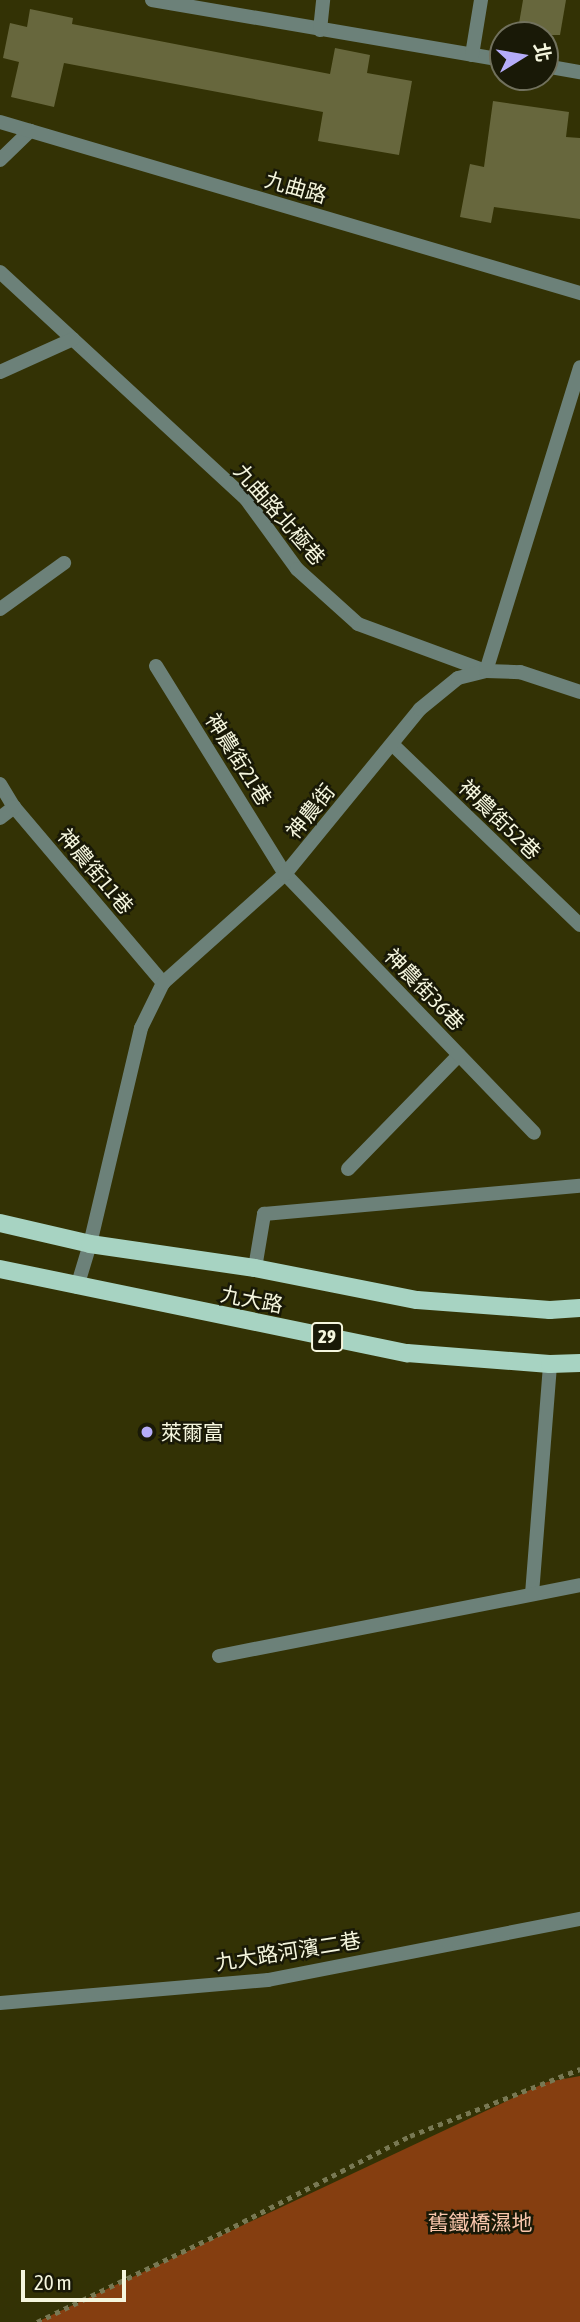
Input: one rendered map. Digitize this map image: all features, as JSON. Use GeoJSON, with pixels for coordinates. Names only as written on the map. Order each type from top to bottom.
{"type":"FeatureCollection","features":[{"type":"Feature","properties":{"kind":"main road","name":"九大路"},"geometry":{"type":"LineString","coordinates":[[0,1223],[90,1244],[255,1268],[416,1300],[550,1310],[580,1308]]}},
{"type":"Feature","properties":{"kind":"main road","name":"九大路"},"geometry":{"type":"LineString","coordinates":[[0,1269],[407,1353],[550,1364],[580,1363]]}},
{"type":"Feature","properties":{"kind":"street"},"geometry":{"type":"LineString","coordinates":[[152,0],[489,58]]}},
{"type":"Feature","properties":{"kind":"street"},"geometry":{"type":"LineString","coordinates":[[320,30],[323,0]]}},
{"type":"Feature","properties":{"kind":"street"},"geometry":{"type":"LineString","coordinates":[[472,55],[481,0]]}},
{"type":"Feature","properties":{"kind":"street"},"geometry":{"type":"LineString","coordinates":[[559,68],[580,72]]}},
{"type":"Feature","properties":{"kind":"street","name":"九曲路"},"geometry":{"type":"LineString","coordinates":[[0,122],[580,293]]}},
{"type":"Feature","properties":{"kind":"street"},"geometry":{"type":"LineString","coordinates":[[0,160],[30,131]]}},
{"type":"Feature","properties":{"kind":"street","name":"九曲路北極巷"},"geometry":{"type":"LineString","coordinates":[[0,272],[246,499],[297,569],[358,625],[486,671],[520,672],[580,692]]}},
{"type":"Feature","properties":{"kind":"street"},"geometry":{"type":"LineString","coordinates":[[0,372],[73,339]]}},
{"type":"Feature","properties":{"kind":"street"},"geometry":{"type":"LineString","coordinates":[[486,671],[580,366]]}},
{"type":"Feature","properties":{"kind":"street"},"geometry":{"type":"LineString","coordinates":[[0,609],[64,563]]}},
{"type":"Feature","properties":{"kind":"street","name":"神農街21巷"},"geometry":{"type":"LineString","coordinates":[[156,666],[285,874]]}},
{"type":"Feature","properties":{"kind":"street","name":"神農街"},"geometry":{"type":"LineString","coordinates":[[77,1287],[90,1244],[141,1028],[163,983],[285,874],[420,709],[458,678],[486,671]]}},
{"type":"Feature","properties":{"kind":"street","name":"神農街52巷"},"geometry":{"type":"LineString","coordinates":[[392,744],[580,925]]}},
{"type":"Feature","properties":{"kind":"street","name":"神農街11巷"},"geometry":{"type":"LineString","coordinates":[[0,784],[15,807],[163,983]]}},
{"type":"Feature","properties":{"kind":"street"},"geometry":{"type":"LineString","coordinates":[[0,818],[15,807]]}},
{"type":"Feature","properties":{"kind":"street","name":"神農街36巷"},"geometry":{"type":"LineString","coordinates":[[285,874],[534,1133]]}},
{"type":"Feature","properties":{"kind":"street"},"geometry":{"type":"LineString","coordinates":[[348,1169],[459,1055]]}},
{"type":"Feature","properties":{"kind":"street"},"geometry":{"type":"LineString","coordinates":[[255,1268],[264,1214],[580,1186]]}},
{"type":"Feature","properties":{"kind":"street"},"geometry":{"type":"LineString","coordinates":[[532,1594],[550,1364]]}},
{"type":"Feature","properties":{"kind":"street"},"geometry":{"type":"LineString","coordinates":[[219,1656],[580,1585]]}},
{"type":"Feature","properties":{"kind":"street","name":"九大路河濱二巷"},"geometry":{"type":"LineString","coordinates":[[0,2003],[268,1980],[580,1919]]}},
{"type":"Feature","properties":{"kind":"path"},"geometry":{"type":"LineString","coordinates":[[37,2322],[213,2237],[410,2136],[580,2069]]}},
{"type":"Feature","properties":{"kind":"green space","name":"舊鐵橋濕地"},"geometry":{"type":"Polygon","coordinates":[[[580,2076],[580,2322],[37,2322],[547,2082],[580,2076]]]}},
{"type":"Feature","properties":{"kind":"building"},"geometry":{"type":"Polygon","coordinates":[[[523,0],[566,0],[560,35],[559,21],[519,21],[523,0]]]}},
{"type":"Feature","properties":{"kind":"building"},"geometry":{"type":"Polygon","coordinates":[[[30,9],[73,18],[72,24],[330,74],[335,48],[370,55],[367,73],[412,81],[399,155],[318,141],[323,112],[64,63],[54,107],[11,97],[19,62],[3,58],[10,23],[27,27],[30,9]]]}},
{"type":"Feature","properties":{"kind":"building"},"geometry":{"type":"Polygon","coordinates":[[[493,101],[569,112],[566,137],[580,138],[580,219],[494,207],[491,223],[460,217],[470,164],[484,167],[493,101]]]}},
{"type":"Feature","properties":{"kind":"place","name":"萊爾富"},"geometry":{"type":"Point","coordinates":[147,1432]}}]}
